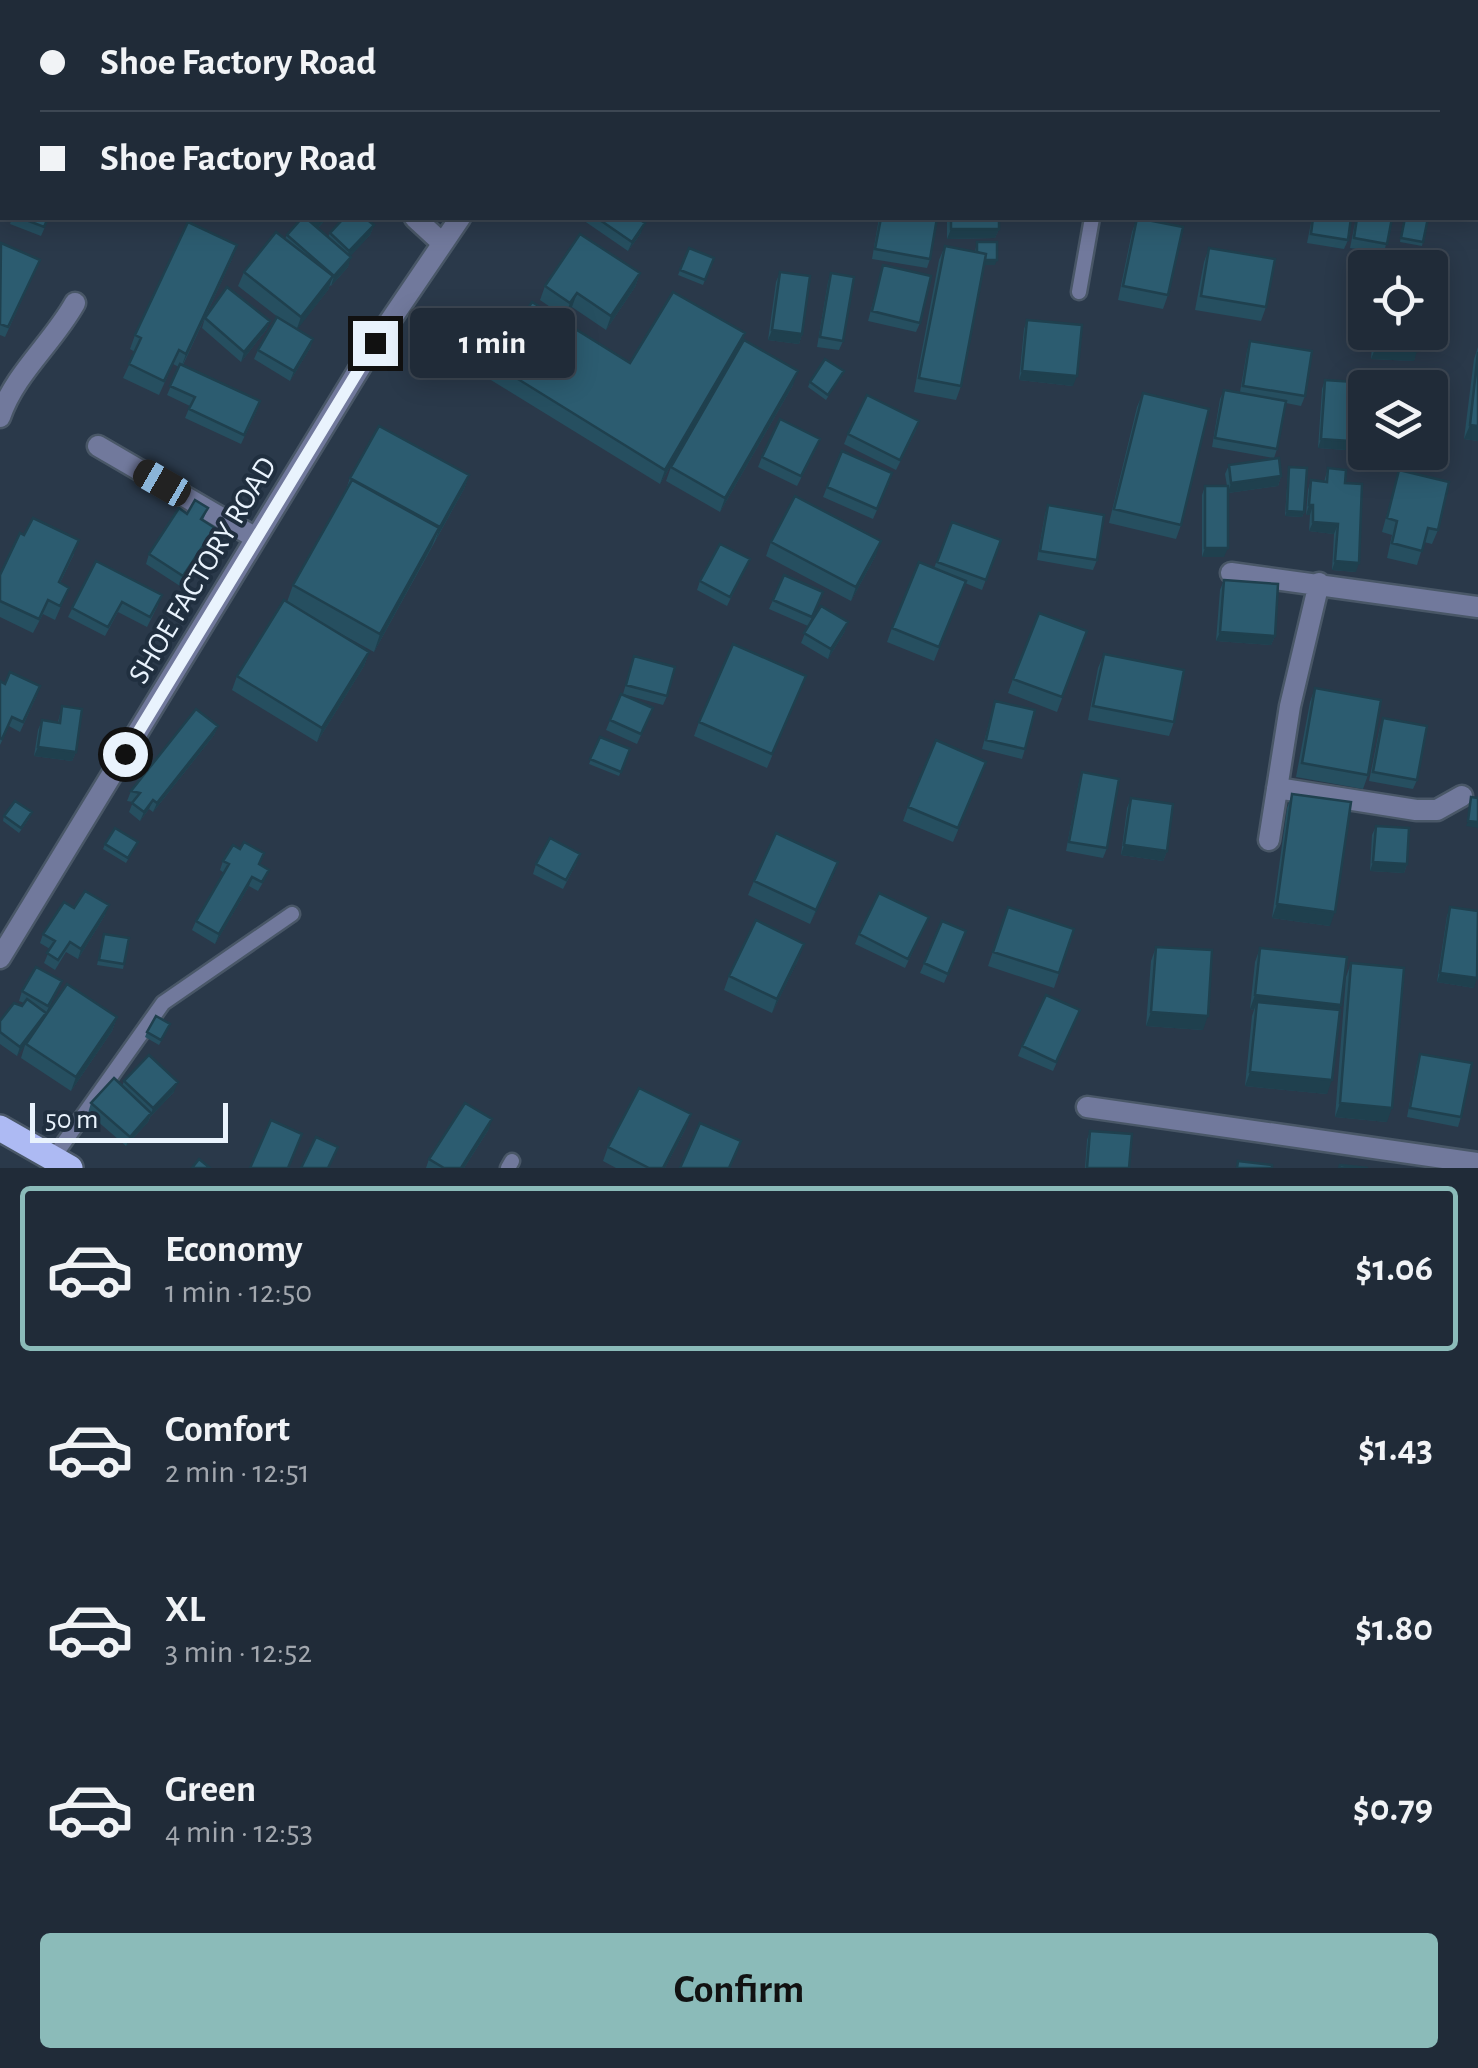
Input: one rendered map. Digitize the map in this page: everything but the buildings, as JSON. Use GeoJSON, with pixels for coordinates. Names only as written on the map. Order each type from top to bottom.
{"type":"FeatureCollection","features":[{"type":"Feature","properties":{"kind":"main road"},"geometry":{"type":"LineString","coordinates":[[0,1128],[62,1163]]}},
{"type":"Feature","properties":{"kind":"street"},"geometry":{"type":"LineString","coordinates":[[417,220],[441,242]]}},
{"type":"Feature","properties":{"kind":"street","name":"SHOE FACTORY ROAD"},"geometry":{"type":"LineString","coordinates":[[0,958],[256,538],[458,220]]}},
{"type":"Feature","properties":{"kind":"street"},"geometry":{"type":"LineString","coordinates":[[0,417],[10,388],[58,334],[75,302]]}},
{"type":"Feature","properties":{"kind":"street"},"geometry":{"type":"LineString","coordinates":[[98,446],[256,538]]}},
{"type":"Feature","properties":{"kind":"street"},"geometry":{"type":"LineString","coordinates":[[1232,573],[1478,607]]}},
{"type":"Feature","properties":{"kind":"street"},"geometry":{"type":"LineString","coordinates":[[1269,840],[1290,706],[1319,584]]}},
{"type":"Feature","properties":{"kind":"street"},"geometry":{"type":"LineString","coordinates":[[1277,788],[1416,810],[1437,810],[1462,796]]}},
{"type":"Feature","properties":{"kind":"street"},"geometry":{"type":"LineString","coordinates":[[1086,1107],[1478,1163]]}},
{"type":"Feature","properties":{"kind":"lane"},"geometry":{"type":"LineString","coordinates":[[1079,292],[1092,220]]}},
{"type":"Feature","properties":{"kind":"lane"},"geometry":{"type":"LineString","coordinates":[[62,1163],[163,1003],[292,914]]}},
{"type":"Feature","properties":{"kind":"route"},"geometry":{"type":"LineString","coordinates":[[125,754],[375,343]]}}]}
